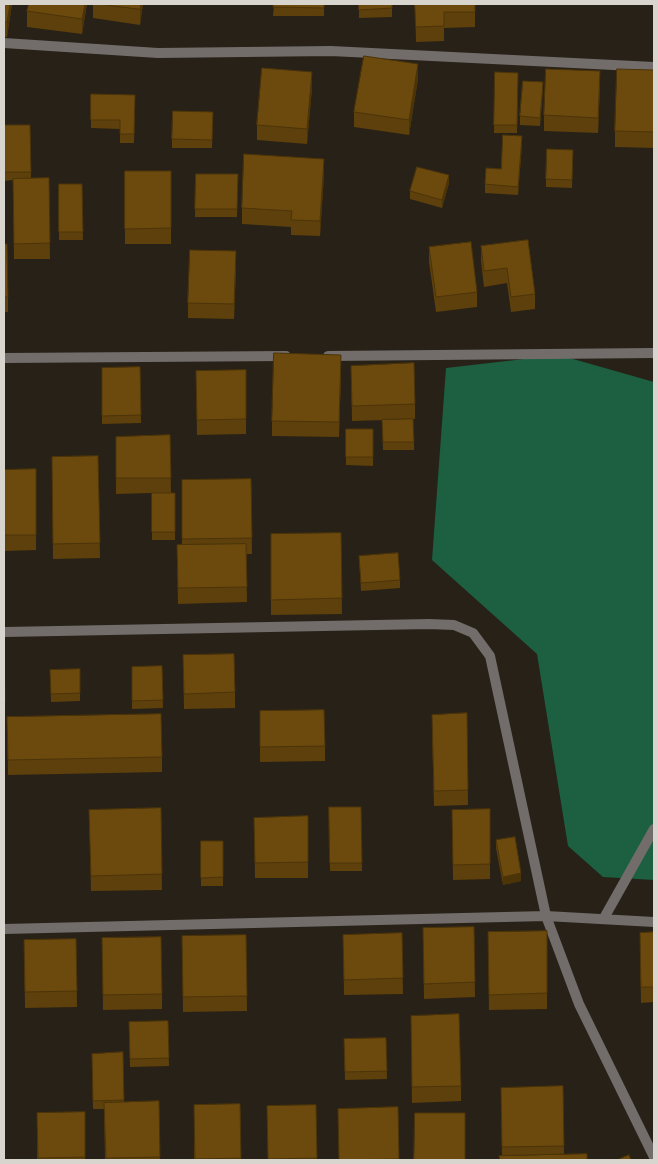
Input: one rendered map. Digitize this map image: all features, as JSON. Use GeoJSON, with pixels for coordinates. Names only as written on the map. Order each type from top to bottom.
{"type":"FeatureCollection","features":[{"type":"Feature","properties":{"kind":"street"},"geometry":{"type":"LineString","coordinates":[[4,43],[158,53],[331,52],[654,67]]}},
{"type":"Feature","properties":{"kind":"street"},"geometry":{"type":"LineString","coordinates":[[319,356],[654,353]]}},
{"type":"Feature","properties":{"kind":"street"},"geometry":{"type":"LineString","coordinates":[[4,358],[299,356]]}},
{"type":"Feature","properties":{"kind":"street"},"geometry":{"type":"LineString","coordinates":[[4,632],[429,624],[454,625],[473,633],[490,656],[546,916],[579,1004],[654,1157]]}},
{"type":"Feature","properties":{"kind":"street"},"geometry":{"type":"LineString","coordinates":[[604,918],[654,829]]}},
{"type":"Feature","properties":{"kind":"street"},"geometry":{"type":"LineString","coordinates":[[4,928],[546,916],[654,922]]}},
{"type":"Feature","properties":{"kind":"green space"},"geometry":{"type":"Polygon","coordinates":[[[559,355],[654,382],[654,880],[603,877],[568,846],[537,654],[432,560],[446,368],[559,355]]]}},
{"type":"Feature","properties":{"kind":"building"},"geometry":{"type":"Polygon","coordinates":[[[4,4],[10,4],[7,22],[4,22],[4,4]]]}},
{"type":"Feature","properties":{"kind":"building"},"geometry":{"type":"Polygon","coordinates":[[[29,4],[85,4],[82,19],[27,11],[29,4]]]}},
{"type":"Feature","properties":{"kind":"building"},"geometry":{"type":"Polygon","coordinates":[[[99,4],[141,4],[140,9],[99,4]]]}},
{"type":"Feature","properties":{"kind":"building"},"geometry":{"type":"Polygon","coordinates":[[[274,4],[324,4],[324,8],[273,7],[274,4]]]}},
{"type":"Feature","properties":{"kind":"building"},"geometry":{"type":"Polygon","coordinates":[[[359,4],[392,4],[392,8],[359,10],[359,4]]]}},
{"type":"Feature","properties":{"kind":"building"},"geometry":{"type":"Polygon","coordinates":[[[415,4],[475,4],[475,12],[444,12],[444,26],[416,27],[415,4]]]}},
{"type":"Feature","properties":{"kind":"building"},"geometry":{"type":"Polygon","coordinates":[[[364,56],[418,64],[409,120],[354,112],[364,56]]]}},
{"type":"Feature","properties":{"kind":"building"},"geometry":{"type":"Polygon","coordinates":[[[262,68],[312,72],[307,129],[257,125],[262,68]]]}},
{"type":"Feature","properties":{"kind":"building"},"geometry":{"type":"Polygon","coordinates":[[[546,69],[600,71],[598,118],[544,115],[546,69]]]}},
{"type":"Feature","properties":{"kind":"building"},"geometry":{"type":"Polygon","coordinates":[[[617,69],[654,70],[654,132],[615,131],[617,69]]]}},
{"type":"Feature","properties":{"kind":"building"},"geometry":{"type":"Polygon","coordinates":[[[495,72],[518,73],[517,125],[494,125],[495,72]]]}},
{"type":"Feature","properties":{"kind":"building"},"geometry":{"type":"Polygon","coordinates":[[[523,81],[543,82],[540,118],[520,116],[523,81]]]}},
{"type":"Feature","properties":{"kind":"building"},"geometry":{"type":"Polygon","coordinates":[[[91,94],[135,95],[134,134],[120,134],[120,120],[91,120],[91,94]]]}},
{"type":"Feature","properties":{"kind":"building"},"geometry":{"type":"Polygon","coordinates":[[[173,111],[213,112],[212,140],[172,139],[173,111]]]}},
{"type":"Feature","properties":{"kind":"building"},"geometry":{"type":"Polygon","coordinates":[[[4,125],[30,125],[31,172],[4,172],[4,125]]]}},
{"type":"Feature","properties":{"kind":"building"},"geometry":{"type":"Polygon","coordinates":[[[503,135],[522,136],[518,187],[485,184],[486,168],[501,169],[503,135]]]}},
{"type":"Feature","properties":{"kind":"building"},"geometry":{"type":"Polygon","coordinates":[[[547,149],[573,150],[572,180],[546,179],[547,149]]]}},
{"type":"Feature","properties":{"kind":"building"},"geometry":{"type":"Polygon","coordinates":[[[244,154],[324,159],[320,221],[291,220],[292,211],[242,208],[244,154]]]}},
{"type":"Feature","properties":{"kind":"building"},"geometry":{"type":"Polygon","coordinates":[[[417,167],[449,175],[442,200],[410,191],[417,167]]]}},
{"type":"Feature","properties":{"kind":"building"},"geometry":{"type":"Polygon","coordinates":[[[125,171],[171,171],[171,228],[125,229],[125,171]]]}},
{"type":"Feature","properties":{"kind":"building"},"geometry":{"type":"Polygon","coordinates":[[[196,174],[238,174],[237,209],[195,209],[196,174]]]}},
{"type":"Feature","properties":{"kind":"building"},"geometry":{"type":"Polygon","coordinates":[[[49,178],[50,243],[14,244],[13,179],[49,178]]]}},
{"type":"Feature","properties":{"kind":"building"},"geometry":{"type":"Polygon","coordinates":[[[59,184],[82,184],[83,232],[59,232],[59,184]]]}},
{"type":"Feature","properties":{"kind":"building"},"geometry":{"type":"Polygon","coordinates":[[[528,240],[535,294],[511,297],[507,268],[484,271],[481,246],[528,240]]]}},
{"type":"Feature","properties":{"kind":"building"},"geometry":{"type":"Polygon","coordinates":[[[471,242],[477,292],[436,297],[429,247],[471,242]]]}},
{"type":"Feature","properties":{"kind":"building"},"geometry":{"type":"Polygon","coordinates":[[[4,244],[7,244],[8,297],[4,297],[4,244]]]}},
{"type":"Feature","properties":{"kind":"building"},"geometry":{"type":"Polygon","coordinates":[[[190,250],[236,251],[234,304],[188,303],[190,250]]]}},
{"type":"Feature","properties":{"kind":"building"},"geometry":{"type":"Polygon","coordinates":[[[274,353],[341,355],[339,422],[272,421],[274,353]]]}},
{"type":"Feature","properties":{"kind":"building"},"geometry":{"type":"Polygon","coordinates":[[[414,363],[415,404],[352,406],[351,366],[414,363]]]}},
{"type":"Feature","properties":{"kind":"building"},"geometry":{"type":"Polygon","coordinates":[[[140,367],[141,415],[102,416],[102,368],[140,367]]]}},
{"type":"Feature","properties":{"kind":"building"},"geometry":{"type":"Polygon","coordinates":[[[246,370],[246,419],[197,420],[196,371],[246,370]]]}},
{"type":"Feature","properties":{"kind":"building"},"geometry":{"type":"Polygon","coordinates":[[[413,419],[414,442],[383,442],[382,420],[413,419]]]}},
{"type":"Feature","properties":{"kind":"building"},"geometry":{"type":"Polygon","coordinates":[[[346,429],[373,429],[373,457],[346,457],[346,429]]]}},
{"type":"Feature","properties":{"kind":"building"},"geometry":{"type":"Polygon","coordinates":[[[170,435],[171,478],[116,478],[116,437],[170,435]]]}},
{"type":"Feature","properties":{"kind":"building"},"geometry":{"type":"Polygon","coordinates":[[[98,456],[100,543],[53,544],[52,457],[98,456]]]}},
{"type":"Feature","properties":{"kind":"building"},"geometry":{"type":"Polygon","coordinates":[[[36,469],[36,535],[4,535],[4,470],[36,469]]]}},
{"type":"Feature","properties":{"kind":"building"},"geometry":{"type":"Polygon","coordinates":[[[251,479],[252,538],[182,539],[182,480],[251,479]]]}},
{"type":"Feature","properties":{"kind":"building"},"geometry":{"type":"Polygon","coordinates":[[[152,493],[175,493],[175,532],[152,532],[152,493]]]}},
{"type":"Feature","properties":{"kind":"building"},"geometry":{"type":"Polygon","coordinates":[[[341,533],[342,598],[271,600],[271,534],[341,533]]]}},
{"type":"Feature","properties":{"kind":"building"},"geometry":{"type":"Polygon","coordinates":[[[246,544],[247,587],[178,588],[177,545],[246,544]]]}},
{"type":"Feature","properties":{"kind":"building"},"geometry":{"type":"Polygon","coordinates":[[[398,553],[400,580],[361,583],[359,556],[398,553]]]}},
{"type":"Feature","properties":{"kind":"building"},"geometry":{"type":"Polygon","coordinates":[[[4,652],[5,702],[4,702],[4,652]]]}},
{"type":"Feature","properties":{"kind":"building"},"geometry":{"type":"Polygon","coordinates":[[[234,654],[235,692],[184,694],[183,655],[234,654]]]}},
{"type":"Feature","properties":{"kind":"building"},"geometry":{"type":"Polygon","coordinates":[[[162,666],[163,700],[132,701],[132,667],[162,666]]]}},
{"type":"Feature","properties":{"kind":"building"},"geometry":{"type":"Polygon","coordinates":[[[80,669],[80,693],[51,694],[50,670],[80,669]]]}},
{"type":"Feature","properties":{"kind":"building"},"geometry":{"type":"Polygon","coordinates":[[[324,710],[325,746],[260,747],[260,711],[324,710]]]}},
{"type":"Feature","properties":{"kind":"building"},"geometry":{"type":"Polygon","coordinates":[[[467,713],[468,790],[434,791],[432,715],[467,713]]]}},
{"type":"Feature","properties":{"kind":"building"},"geometry":{"type":"Polygon","coordinates":[[[161,714],[162,757],[8,760],[7,717],[161,714]]]}},
{"type":"Feature","properties":{"kind":"building"},"geometry":{"type":"Polygon","coordinates":[[[329,807],[361,807],[362,863],[330,863],[329,807]]]}},
{"type":"Feature","properties":{"kind":"building"},"geometry":{"type":"Polygon","coordinates":[[[161,808],[162,874],[91,876],[89,810],[161,808]]]}},
{"type":"Feature","properties":{"kind":"building"},"geometry":{"type":"Polygon","coordinates":[[[490,809],[490,864],[453,865],[452,810],[490,809]]]}},
{"type":"Feature","properties":{"kind":"building"},"geometry":{"type":"Polygon","coordinates":[[[308,816],[308,862],[255,863],[254,818],[308,816]]]}},
{"type":"Feature","properties":{"kind":"building"},"geometry":{"type":"Polygon","coordinates":[[[515,837],[521,873],[503,877],[496,840],[515,837]]]}},
{"type":"Feature","properties":{"kind":"building"},"geometry":{"type":"Polygon","coordinates":[[[201,841],[223,841],[223,877],[201,878],[201,841]]]}},
{"type":"Feature","properties":{"kind":"building"},"geometry":{"type":"Polygon","coordinates":[[[474,927],[475,982],[424,984],[423,928],[474,927]]]}},
{"type":"Feature","properties":{"kind":"building"},"geometry":{"type":"Polygon","coordinates":[[[547,931],[547,993],[489,995],[488,932],[547,931]]]}},
{"type":"Feature","properties":{"kind":"building"},"geometry":{"type":"Polygon","coordinates":[[[654,932],[654,987],[641,987],[640,933],[654,932]]]}},
{"type":"Feature","properties":{"kind":"building"},"geometry":{"type":"Polygon","coordinates":[[[402,933],[403,978],[344,980],[343,935],[402,933]]]}},
{"type":"Feature","properties":{"kind":"building"},"geometry":{"type":"Polygon","coordinates":[[[246,935],[247,996],[183,997],[182,936],[246,935]]]}},
{"type":"Feature","properties":{"kind":"building"},"geometry":{"type":"Polygon","coordinates":[[[161,937],[162,994],[103,995],[102,938],[161,937]]]}},
{"type":"Feature","properties":{"kind":"building"},"geometry":{"type":"Polygon","coordinates":[[[76,939],[77,991],[25,992],[24,940],[76,939]]]}},
{"type":"Feature","properties":{"kind":"building"},"geometry":{"type":"Polygon","coordinates":[[[459,1014],[461,1086],[412,1087],[411,1016],[459,1014]]]}},
{"type":"Feature","properties":{"kind":"building"},"geometry":{"type":"Polygon","coordinates":[[[168,1021],[169,1058],[130,1059],[129,1022],[168,1021]]]}},
{"type":"Feature","properties":{"kind":"building"},"geometry":{"type":"Polygon","coordinates":[[[386,1038],[387,1071],[345,1072],[344,1039],[386,1038]]]}},
{"type":"Feature","properties":{"kind":"building"},"geometry":{"type":"Polygon","coordinates":[[[123,1052],[124,1100],[93,1101],[92,1054],[123,1052]]]}},
{"type":"Feature","properties":{"kind":"building"},"geometry":{"type":"Polygon","coordinates":[[[563,1086],[564,1146],[502,1147],[501,1088],[563,1086]]]}},
{"type":"Feature","properties":{"kind":"building"},"geometry":{"type":"Polygon","coordinates":[[[159,1101],[160,1157],[106,1158],[104,1103],[159,1101]]]}},
{"type":"Feature","properties":{"kind":"building"},"geometry":{"type":"Polygon","coordinates":[[[240,1104],[241,1158],[195,1159],[194,1105],[240,1104]]]}},
{"type":"Feature","properties":{"kind":"building"},"geometry":{"type":"Polygon","coordinates":[[[316,1105],[317,1158],[268,1159],[267,1106],[316,1105]]]}},
{"type":"Feature","properties":{"kind":"building"},"geometry":{"type":"Polygon","coordinates":[[[398,1107],[399,1159],[339,1160],[338,1109],[398,1107]]]}},
{"type":"Feature","properties":{"kind":"building"},"geometry":{"type":"Polygon","coordinates":[[[85,1112],[85,1157],[38,1158],[37,1113],[85,1112]]]}},
{"type":"Feature","properties":{"kind":"building"},"geometry":{"type":"Polygon","coordinates":[[[415,1113],[465,1113],[465,1160],[414,1160],[415,1113]]]}},
{"type":"Feature","properties":{"kind":"building"},"geometry":{"type":"Polygon","coordinates":[[[587,1154],[587,1160],[500,1160],[499,1156],[587,1154]]]}},
{"type":"Feature","properties":{"kind":"building"},"geometry":{"type":"Polygon","coordinates":[[[629,1155],[631,1160],[617,1160],[629,1155]]]}}]}
